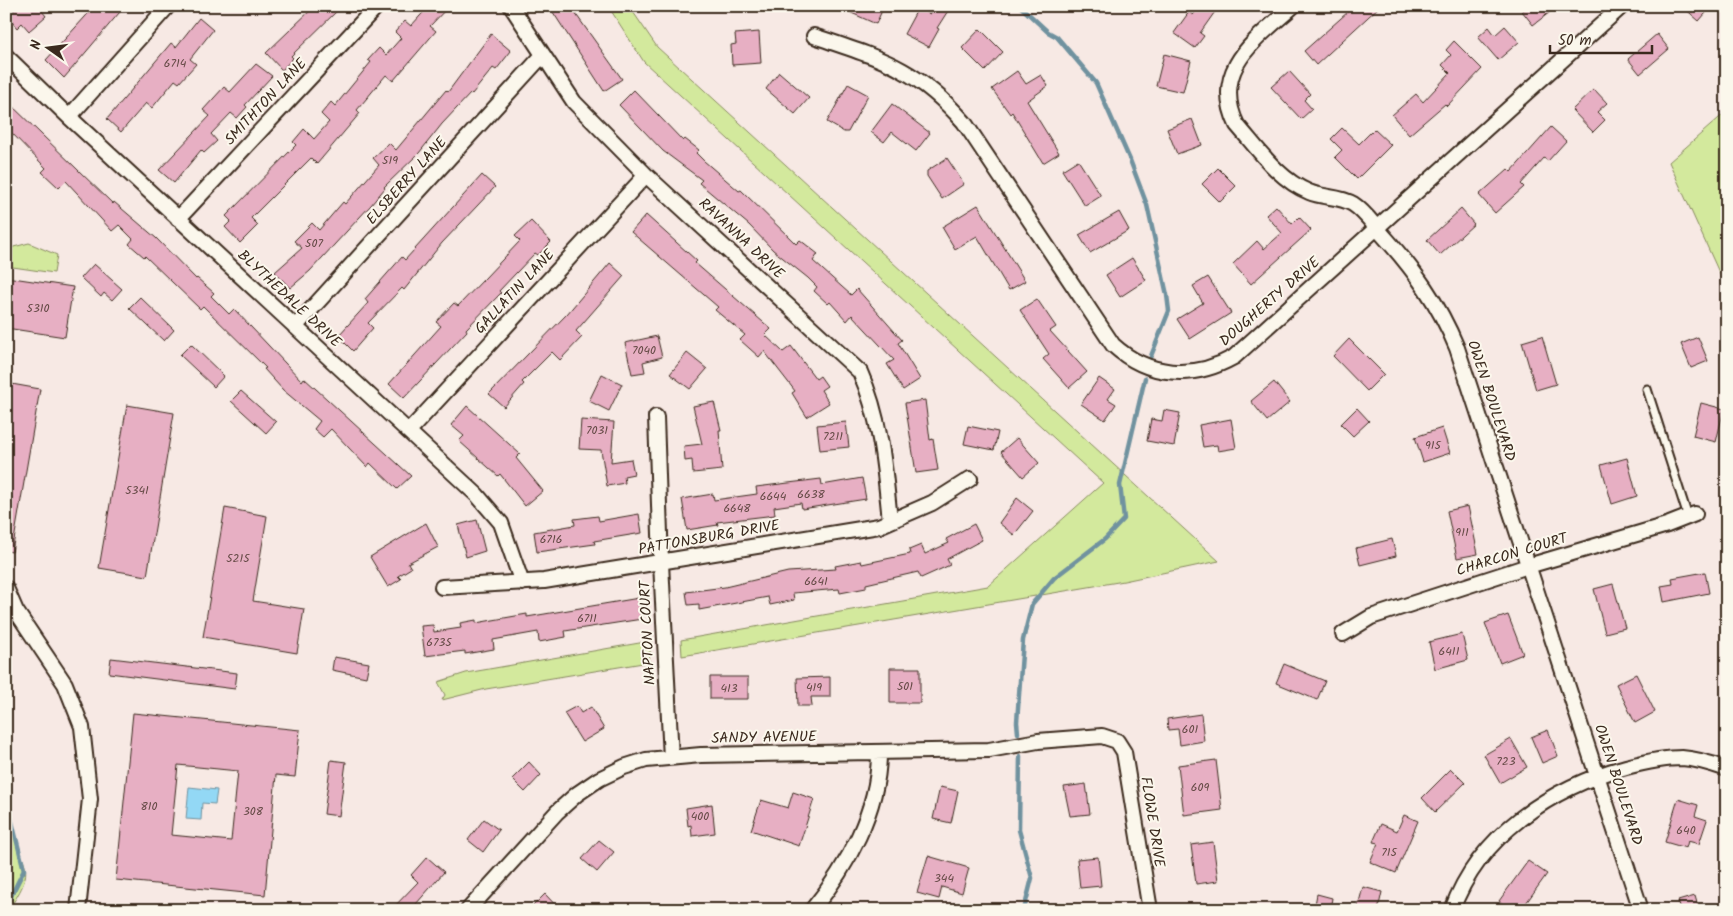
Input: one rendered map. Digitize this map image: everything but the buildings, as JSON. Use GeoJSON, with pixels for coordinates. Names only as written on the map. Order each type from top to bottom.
{"type":"FeatureCollection","features":[{"type":"Feature","properties":{"kind":"street"},"geometry":{"type":"LineString","coordinates":[[69,117],[168,6]]}},
{"type":"Feature","properties":{"kind":"street","name":"SMITHTON LANE"},"geometry":{"type":"LineString","coordinates":[[178,219],[377,6]]}},
{"type":"Feature","properties":{"kind":"street","name":"RAVANNA DRIVE"},"geometry":{"type":"LineString","coordinates":[[511,6],[542,56],[574,102],[646,175],[860,372],[869,392],[878,427],[890,521]]}},
{"type":"Feature","properties":{"kind":"street","name":"OWEN BOULEVARD"},"geometry":{"type":"LineString","coordinates":[[1293,6],[1246,50],[1236,64],[1229,85],[1232,115],[1237,125],[1286,178],[1311,193],[1348,201],[1360,209],[1418,276],[1444,318],[1457,348],[1598,776],[1640,910]]}},
{"type":"Feature","properties":{"kind":"street","name":"DOUGHERTY DRIVE"},"geometry":{"type":"LineString","coordinates":[[814,36],[885,60],[908,72],[946,101],[964,122],[1109,340],[1123,354],[1146,367],[1166,372],[1193,372],[1218,366],[1234,357],[1622,6]]}},
{"type":"Feature","properties":{"kind":"street","name":"BLYTHEDALE DRIVE"},"geometry":{"type":"LineString","coordinates":[[6,56],[178,219],[409,431],[495,514],[509,541],[522,583]]}},
{"type":"Feature","properties":{"kind":"street","name":"ELSBERRY LANE"},"geometry":{"type":"LineString","coordinates":[[296,327],[542,56]]}},
{"type":"Feature","properties":{"kind":"street","name":"GALLATIN LANE"},"geometry":{"type":"LineString","coordinates":[[409,431],[646,175]]}},
{"type":"Feature","properties":{"kind":"street","name":"NAPTON COURT"},"geometry":{"type":"LineString","coordinates":[[656,417],[671,758]]}},
{"type":"Feature","properties":{"kind":"street","name":"PATTONSBURG DRIVE"},"geometry":{"type":"LineString","coordinates":[[442,587],[522,583],[661,563],[713,552],[879,526],[932,503],[970,478]]}},
{"type":"Feature","properties":{"kind":"street","name":"CHARCON COURT"},"geometry":{"type":"LineString","coordinates":[[1343,634],[1371,617],[1528,566],[1667,525],[1691,515]]}},
{"type":"Feature","properties":{"kind":"street"},"geometry":{"type":"LineString","coordinates":[[6,588],[16,611],[64,684],[82,727],[90,800],[78,910]]}},
{"type":"Feature","properties":{"kind":"street","name":"SANDY AVENUE"},"geometry":{"type":"LineString","coordinates":[[468,910],[557,812],[577,794],[599,779],[646,760],[702,755],[989,750],[1073,737],[1102,736],[1117,741]]}},
{"type":"Feature","properties":{"kind":"street","name":"FLOWE DRIVE"},"geometry":{"type":"LineString","coordinates":[[1117,741],[1124,752],[1150,910]]}},
{"type":"Feature","properties":{"kind":"street"},"geometry":{"type":"LineString","coordinates":[[812,910],[842,866],[860,831],[876,785],[880,753]]}},
{"type":"Feature","properties":{"kind":"street"},"geometry":{"type":"LineString","coordinates":[[1452,910],[1471,871],[1497,839],[1529,812],[1557,796],[1598,776],[1655,760],[1684,758],[1727,769]]}},
{"type":"Feature","properties":{"kind":"lane"},"geometry":{"type":"LineString","coordinates":[[1647,389],[1691,515]]}},
{"type":"Feature","properties":{"kind":"green space"},"geometry":{"type":"Polygon","coordinates":[[[608,6],[629,6],[657,47],[1219,561],[1124,581],[682,656],[681,640],[988,586],[1103,483],[644,62],[608,6]]]}},
{"type":"Feature","properties":{"kind":"green space"},"geometry":{"type":"Polygon","coordinates":[[[1727,111],[1727,290],[1669,162],[1727,111]]]}},
{"type":"Feature","properties":{"kind":"green space"},"geometry":{"type":"Polygon","coordinates":[[[29,243],[57,255],[54,273],[6,266],[6,249],[29,243]]]}},
{"type":"Feature","properties":{"kind":"green space"},"geometry":{"type":"Polygon","coordinates":[[[651,641],[649,662],[486,689],[442,700],[445,695],[438,682],[466,673],[651,641]]]}},
{"type":"Feature","properties":{"kind":"green space"},"geometry":{"type":"Polygon","coordinates":[[[6,808],[12,815],[11,827],[15,832],[16,843],[26,872],[24,883],[9,910],[6,910],[6,808]]]}},
{"type":"Feature","properties":{"kind":"water"},"geometry":{"type":"Polygon","coordinates":[[[189,787],[217,790],[215,804],[202,803],[201,820],[186,819],[189,787]]]}},
{"type":"Feature","properties":{"kind":"waterway"},"geometry":{"type":"LineString","coordinates":[[1020,6],[1048,32],[1057,37],[1096,83],[1130,160],[1147,205],[1169,311],[1151,356]]}},
{"type":"Feature","properties":{"kind":"waterway"},"geometry":{"type":"LineString","coordinates":[[1018,733],[1017,722],[1023,640],[1032,604],[1054,578],[1105,539],[1124,519],[1120,485],[1145,378]]}},
{"type":"Feature","properties":{"kind":"waterway"},"geometry":{"type":"LineString","coordinates":[[1020,756],[1019,830],[1032,878],[1024,910]]}},
{"type":"Feature","properties":{"kind":"waterway"},"geometry":{"type":"LineString","coordinates":[[6,798],[24,870],[8,902],[7,910]]}}]}
